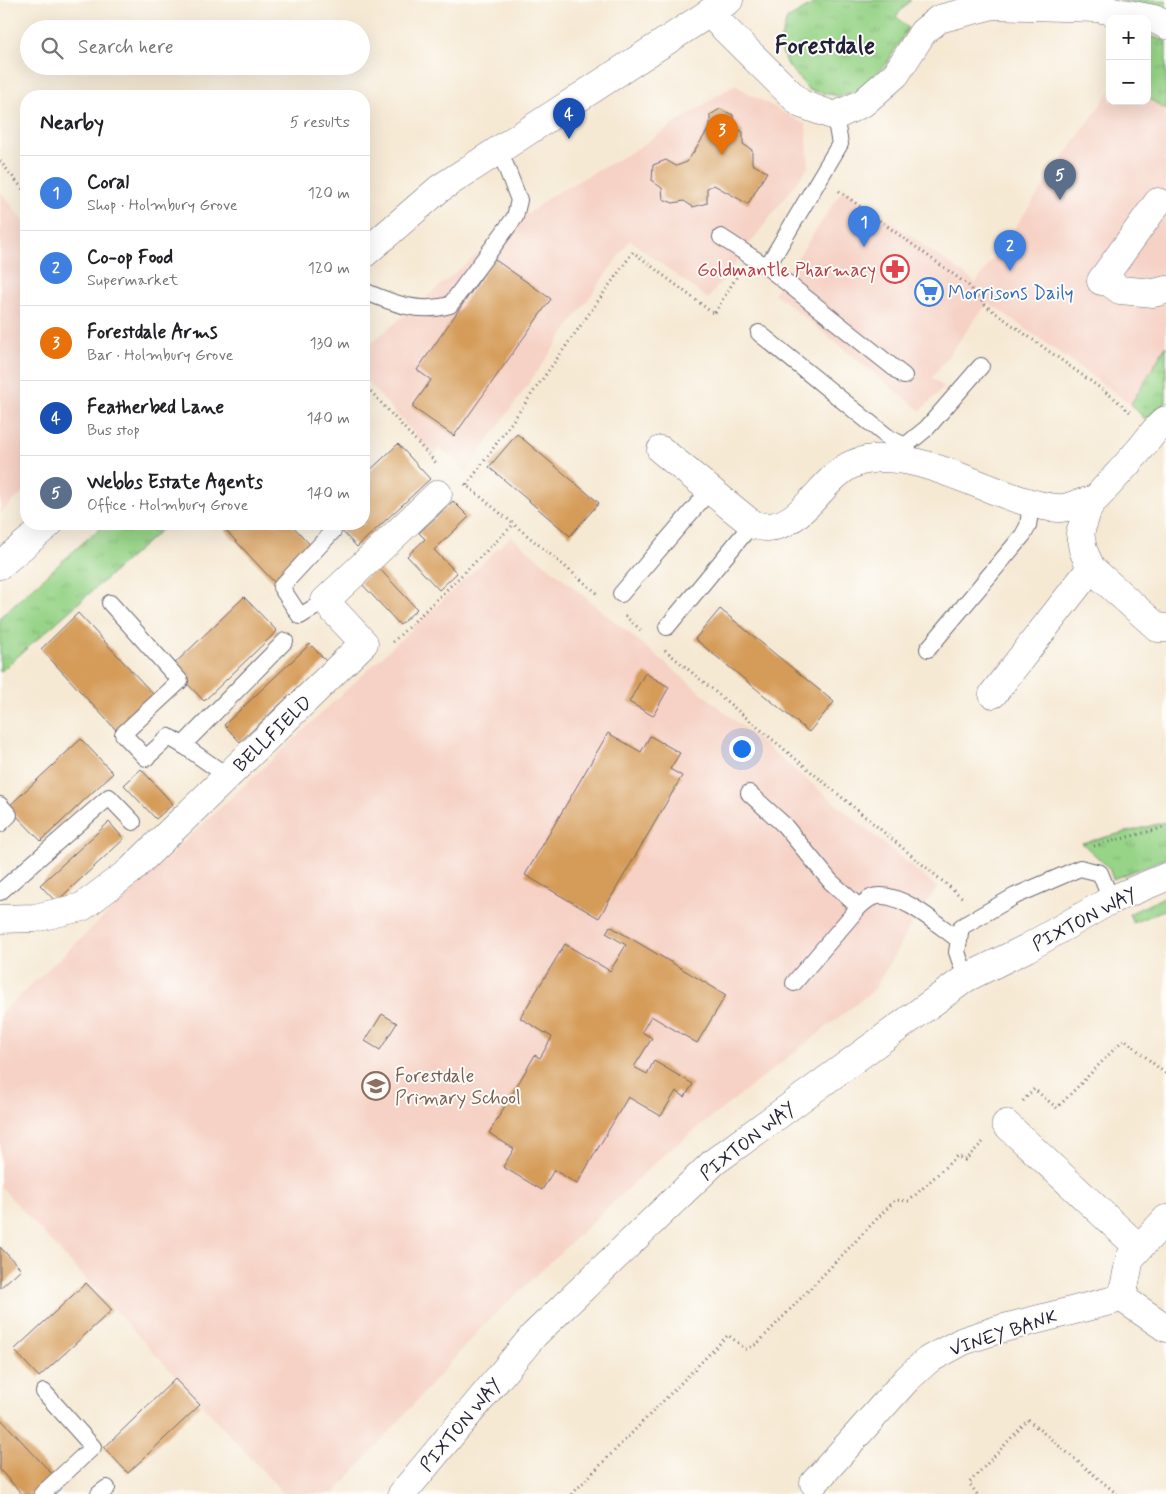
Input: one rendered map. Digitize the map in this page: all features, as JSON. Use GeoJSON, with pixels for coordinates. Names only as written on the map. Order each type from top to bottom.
{"type":"FeatureCollection","features":[{"type":"Feature","properties":{"kind":"street"},"geometry":{"type":"LineString","coordinates":[[370,249],[439,189],[720,6],[801,104],[835,116],[863,104],[896,74],[923,32],[939,19],[993,5],[1097,8],[1154,19],[1166,25]]}},
{"type":"Feature","properties":{"kind":"street"},"geometry":{"type":"LineString","coordinates":[[1158,202],[1102,280],[1120,290],[1154,293],[1166,290]]}},
{"type":"Feature","properties":{"kind":"street"},"geometry":{"type":"LineString","coordinates":[[1160,427],[1094,499],[1088,508],[1080,533],[1083,550],[1090,568],[1158,628],[1166,628]]}},
{"type":"Feature","properties":{"kind":"street"},"geometry":{"type":"LineString","coordinates":[[661,450],[752,524],[765,529],[777,525],[806,509],[827,483],[853,464],[903,453],[1031,504],[1060,508],[1094,499]]}},
{"type":"Feature","properties":{"kind":"street"},"geometry":{"type":"LineString","coordinates":[[364,643],[325,601],[449,487]]}},
{"type":"Feature","properties":{"kind":"street"},"geometry":{"type":"LineString","coordinates":[[0,565],[43,530]]}},
{"type":"Feature","properties":{"kind":"street"},"geometry":{"type":"LineString","coordinates":[[993,694],[1090,568]]}},
{"type":"Feature","properties":{"kind":"street","name":"BELLFIELD"},"geometry":{"type":"LineString","coordinates":[[0,918],[35,918],[82,907],[130,871],[364,643]]}},
{"type":"Feature","properties":{"kind":"street","name":"PIXTON WAY"},"geometry":{"type":"LineString","coordinates":[[402,1494],[534,1335],[714,1162],[966,978],[1027,948],[1111,900],[1166,877]]}},
{"type":"Feature","properties":{"kind":"street"},"geometry":{"type":"LineString","coordinates":[[1004,1123],[1138,1247]]}},
{"type":"Feature","properties":{"kind":"street"},"geometry":{"type":"LineString","coordinates":[[1166,1219],[1138,1247],[1130,1258],[1122,1298],[1166,1328]]}},
{"type":"Feature","properties":{"kind":"street","name":"VINEY BANK"},"geometry":{"type":"LineString","coordinates":[[814,1483],[907,1379],[928,1360],[963,1341],[1122,1298]]}},
{"type":"Feature","properties":{"kind":"lane"},"geometry":{"type":"LineString","coordinates":[[767,267],[840,144],[835,116]]}},
{"type":"Feature","properties":{"kind":"lane"},"geometry":{"type":"LineString","coordinates":[[370,293],[396,304],[434,310],[450,305],[515,217],[519,200],[498,149]]}},
{"type":"Feature","properties":{"kind":"lane"},"geometry":{"type":"LineString","coordinates":[[721,237],[767,267],[904,376]]}},
{"type":"Feature","properties":{"kind":"lane"},"geometry":{"type":"LineString","coordinates":[[759,333],[876,428],[903,453],[982,366]]}},
{"type":"Feature","properties":{"kind":"lane"},"geometry":{"type":"LineString","coordinates":[[621,594],[710,490]]}},
{"type":"Feature","properties":{"kind":"lane"},"geometry":{"type":"LineString","coordinates":[[928,649],[1023,535],[1028,526],[1031,504]]}},
{"type":"Feature","properties":{"kind":"lane"},"geometry":{"type":"LineString","coordinates":[[667,627],[752,524]]}},
{"type":"Feature","properties":{"kind":"lane"},"geometry":{"type":"LineString","coordinates":[[325,601],[300,616],[281,587],[332,530]]}},
{"type":"Feature","properties":{"kind":"lane"},"geometry":{"type":"LineString","coordinates":[[110,602],[180,681],[123,734],[146,758],[169,737],[228,776]]}},
{"type":"Feature","properties":{"kind":"lane"},"geometry":{"type":"LineString","coordinates":[[184,746],[285,641]]}},
{"type":"Feature","properties":{"kind":"lane"},"geometry":{"type":"LineString","coordinates":[[749,793],[784,825],[831,882],[859,907]]}},
{"type":"Feature","properties":{"kind":"lane"},"geometry":{"type":"LineString","coordinates":[[0,892],[109,797],[133,822]]}},
{"type":"Feature","properties":{"kind":"lane"},"geometry":{"type":"LineString","coordinates":[[0,805],[9,815],[0,824]]}},
{"type":"Feature","properties":{"kind":"lane"},"geometry":{"type":"LineString","coordinates":[[966,978],[958,952],[961,927],[1015,896],[1080,868],[1100,873],[1111,900]]}},
{"type":"Feature","properties":{"kind":"lane"},"geometry":{"type":"LineString","coordinates":[[794,983],[859,907],[868,899],[878,896],[891,897],[920,910],[959,940]]}},
{"type":"Feature","properties":{"kind":"lane"},"geometry":{"type":"LineString","coordinates":[[42,1494],[93,1447],[44,1392]]}},
{"type":"Feature","properties":{"kind":"path"},"geometry":{"type":"LineString","coordinates":[[0,161],[20,186]]}},
{"type":"Feature","properties":{"kind":"path"},"geometry":{"type":"LineString","coordinates":[[820,178],[968,285],[986,306],[1114,398],[1160,427]]}},
{"type":"Feature","properties":{"kind":"path"},"geometry":{"type":"LineString","coordinates":[[467,485],[634,252],[714,314],[749,257]]}},
{"type":"Feature","properties":{"kind":"path"},"geometry":{"type":"LineString","coordinates":[[370,391],[433,461],[440,466]]}},
{"type":"Feature","properties":{"kind":"path"},"geometry":{"type":"LineString","coordinates":[[449,487],[467,485],[599,595]]}},
{"type":"Feature","properties":{"kind":"path"},"geometry":{"type":"LineString","coordinates":[[364,643],[390,644],[514,524]]}},
{"type":"Feature","properties":{"kind":"path"},"geometry":{"type":"LineString","coordinates":[[622,614],[645,633]]}},
{"type":"Feature","properties":{"kind":"path"},"geometry":{"type":"LineString","coordinates":[[660,646],[982,914]]}},
{"type":"Feature","properties":{"kind":"path"},"geometry":{"type":"LineString","coordinates":[[1080,868],[1080,849],[1166,827]]}},
{"type":"Feature","properties":{"kind":"path"},"geometry":{"type":"LineString","coordinates":[[572,1494],[728,1335],[746,1349],[758,1344],[895,1200],[908,1201],[956,1156],[965,1160],[1004,1123],[1034,1089],[1058,1108],[1124,1039],[1166,1074]]}},
{"type":"Feature","properties":{"kind":"path"},"geometry":{"type":"LineString","coordinates":[[978,1494],[969,1483],[1028,1420],[1117,1494]]}},
{"type":"Feature","properties":{"kind":"shaded area"},"geometry":{"type":"Polygon","coordinates":[[[734,85],[806,125],[809,166],[708,299],[630,240],[466,472],[439,447],[434,456],[370,385],[370,344],[497,238],[551,196],[635,150],[734,85]]]}},
{"type":"Feature","properties":{"kind":"shaded area"},"geometry":{"type":"Polygon","coordinates":[[[1106,97],[1106,105],[1151,105],[1151,100],[1166,110],[1166,346],[1131,404],[988,302],[932,378],[944,387],[921,411],[774,293],[844,188],[976,283],[1106,97]]]}},
{"type":"Feature","properties":{"kind":"shaded area"},"geometry":{"type":"Polygon","coordinates":[[[0,191],[20,216],[20,495],[0,513],[0,191]]]}},
{"type":"Feature","properties":{"kind":"shaded area","name":"Forestdale Primary School"},"geometry":{"type":"Polygon","coordinates":[[[511,536],[938,888],[919,911],[874,990],[661,1157],[482,1327],[334,1494],[284,1494],[0,1186],[0,1014],[511,536]]]}},
{"type":"Feature","properties":{"kind":"green space"},"geometry":{"type":"Polygon","coordinates":[[[820,0],[911,0],[896,16],[908,28],[887,63],[859,91],[838,96],[809,90],[786,63],[779,44],[787,19],[820,0]]]}},
{"type":"Feature","properties":{"kind":"green space"},"geometry":{"type":"Polygon","coordinates":[[[1116,0],[1166,0],[1166,11],[1116,0]]]}},
{"type":"Feature","properties":{"kind":"green space"},"geometry":{"type":"Polygon","coordinates":[[[1151,36],[1166,41],[1166,110],[1151,100],[1151,36]]]}},
{"type":"Feature","properties":{"kind":"green space"},"geometry":{"type":"Polygon","coordinates":[[[1166,346],[1166,402],[1146,420],[1131,404],[1166,346]]]}},
{"type":"Feature","properties":{"kind":"green space"},"geometry":{"type":"Polygon","coordinates":[[[97,530],[161,530],[0,672],[0,617],[97,530]]]}},
{"type":"Feature","properties":{"kind":"green space"},"geometry":{"type":"Polygon","coordinates":[[[1166,822],[1166,858],[1113,879],[1109,868],[1082,843],[1166,822]]]}},
{"type":"Feature","properties":{"kind":"green space"},"geometry":{"type":"Polygon","coordinates":[[[1166,896],[1166,909],[1133,923],[1129,914],[1166,896]]]}},
{"type":"Feature","properties":{"kind":"building"},"geometry":{"type":"Polygon","coordinates":[[[720,109],[733,115],[733,126],[743,132],[743,144],[752,150],[752,164],[767,172],[748,204],[714,185],[707,188],[707,203],[693,207],[684,201],[673,203],[663,199],[662,188],[652,181],[653,165],[666,160],[676,166],[687,162],[710,127],[710,115],[720,109]]]}},
{"type":"Feature","properties":{"kind":"building"},"geometry":{"type":"Polygon","coordinates":[[[494,259],[551,299],[454,436],[412,407],[431,380],[417,370],[494,259]]]}},
{"type":"Feature","properties":{"kind":"building"},"geometry":{"type":"Polygon","coordinates":[[[517,434],[599,503],[570,536],[489,467],[517,434]]]}},
{"type":"Feature","properties":{"kind":"building"},"geometry":{"type":"Polygon","coordinates":[[[398,444],[430,479],[357,547],[341,530],[370,530],[370,470],[398,444]]]}},
{"type":"Feature","properties":{"kind":"building"},"geometry":{"type":"Polygon","coordinates":[[[453,501],[469,517],[434,550],[457,573],[439,590],[407,556],[425,539],[419,533],[453,501]]]}},
{"type":"Feature","properties":{"kind":"building"},"geometry":{"type":"Polygon","coordinates":[[[226,530],[296,530],[313,548],[275,583],[226,530]]]}},
{"type":"Feature","properties":{"kind":"building"},"geometry":{"type":"Polygon","coordinates":[[[377,566],[417,609],[400,625],[360,582],[377,566]]]}},
{"type":"Feature","properties":{"kind":"building"},"geometry":{"type":"Polygon","coordinates":[[[244,597],[277,631],[204,701],[171,667],[244,597]]]}},
{"type":"Feature","properties":{"kind":"building"},"geometry":{"type":"Polygon","coordinates":[[[720,609],[834,702],[809,732],[695,639],[720,609]]]}},
{"type":"Feature","properties":{"kind":"building"},"geometry":{"type":"Polygon","coordinates":[[[78,613],[155,696],[117,731],[41,649],[78,613]]]}},
{"type":"Feature","properties":{"kind":"building"},"geometry":{"type":"Polygon","coordinates":[[[310,644],[326,661],[240,742],[224,725],[310,644]]]}},
{"type":"Feature","properties":{"kind":"building"},"geometry":{"type":"Polygon","coordinates":[[[645,673],[669,687],[653,716],[629,702],[645,673]]]}},
{"type":"Feature","properties":{"kind":"building"},"geometry":{"type":"Polygon","coordinates":[[[608,733],[641,752],[650,736],[680,753],[670,769],[682,776],[599,918],[525,875],[608,733]]]}},
{"type":"Feature","properties":{"kind":"building"},"geometry":{"type":"Polygon","coordinates":[[[81,739],[113,773],[41,841],[8,807],[81,739]]]}},
{"type":"Feature","properties":{"kind":"building"},"geometry":{"type":"Polygon","coordinates":[[[141,769],[173,804],[156,819],[124,785],[141,769]]]}},
{"type":"Feature","properties":{"kind":"building"},"geometry":{"type":"Polygon","coordinates":[[[109,822],[124,839],[56,902],[40,885],[109,822]]]}},
{"type":"Feature","properties":{"kind":"building"},"geometry":{"type":"Polygon","coordinates":[[[610,926],[726,995],[697,1043],[651,1016],[642,1032],[652,1038],[634,1067],[647,1074],[654,1061],[693,1084],[685,1097],[676,1091],[661,1116],[628,1097],[577,1184],[554,1170],[542,1190],[503,1167],[514,1149],[489,1133],[535,1055],[540,1058],[552,1037],[520,1018],[565,944],[610,971],[626,945],[606,933],[610,926]]]}},
{"type":"Feature","properties":{"kind":"building"},"geometry":{"type":"Polygon","coordinates":[[[382,1014],[397,1023],[380,1050],[365,1041],[382,1014]]]}},
{"type":"Feature","properties":{"kind":"building"},"geometry":{"type":"Polygon","coordinates":[[[0,1247],[21,1269],[0,1288],[0,1247]]]}},
{"type":"Feature","properties":{"kind":"building"},"geometry":{"type":"Polygon","coordinates":[[[86,1283],[112,1310],[39,1377],[14,1350],[86,1283]]]}},
{"type":"Feature","properties":{"kind":"building"},"geometry":{"type":"Polygon","coordinates":[[[175,1379],[200,1405],[128,1473],[104,1448],[175,1379]]]}},
{"type":"Feature","properties":{"kind":"building"},"geometry":{"type":"Polygon","coordinates":[[[0,1418],[53,1475],[33,1494],[22,1494],[0,1470],[0,1418]]]}},
{"type":"Feature","properties":{"kind":"place","name":"Featherbed Lane"},"geometry":{"type":"Point","coordinates":[569,139]}},
{"type":"Feature","properties":{"kind":"place","name":"Forestdale Arms"},"geometry":{"type":"Point","coordinates":[722,155]}},
{"type":"Feature","properties":{"kind":"place","name":"Webbs Estate Agents"},"geometry":{"type":"Point","coordinates":[1060,200]}},
{"type":"Feature","properties":{"kind":"place","name":"Coral"},"geometry":{"type":"Point","coordinates":[864,247]}},
{"type":"Feature","properties":{"kind":"place","name":"Goldmantle Pharmacy"},"geometry":{"type":"Point","coordinates":[895,269]}},
{"type":"Feature","properties":{"kind":"place","name":"Co-op Food"},"geometry":{"type":"Point","coordinates":[1010,271]}},
{"type":"Feature","properties":{"kind":"place","name":"Morrisons Daily"},"geometry":{"type":"Point","coordinates":[929,292]}},
{"type":"Feature","properties":{"kind":"place","name":"Forestdale Primary School"},"geometry":{"type":"Point","coordinates":[376,1086]}},
{"type":"Feature","properties":{"kind":"district","name":"Forestdale"},"geometry":{"type":"Point","coordinates":[825,45]}}]}
